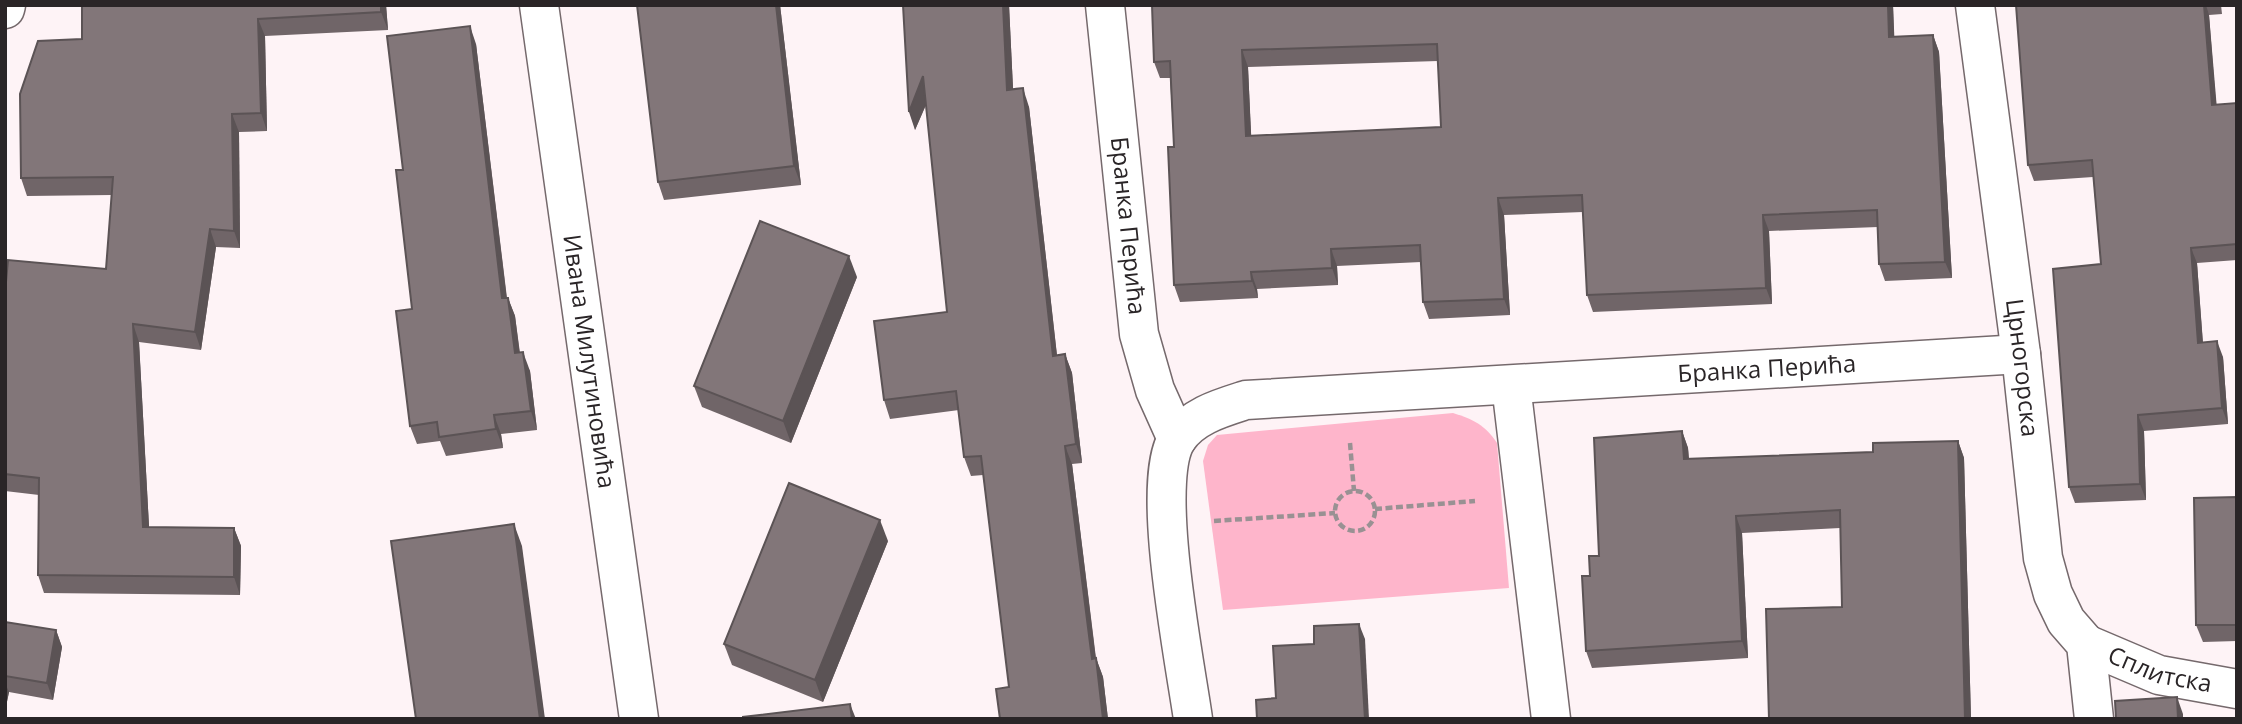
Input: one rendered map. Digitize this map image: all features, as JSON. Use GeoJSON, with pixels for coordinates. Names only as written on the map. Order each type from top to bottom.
{"type":"FeatureCollection","features":[{"type":"Feature","properties":{"kind":"street","name":"Ивана Милутиновића"},"geometry":{"type":"LineString","coordinates":[[539,5],[639,719]]}},
{"type":"Feature","properties":{"kind":"street","name":"Бранка Перића"},"geometry":{"type":"LineString","coordinates":[[1105,5],[1139,334],[1155,390],[1177,439]]}},
{"type":"Feature","properties":{"kind":"street","name":"Црногорска"},"geometry":{"type":"LineString","coordinates":[[1975,5],[2021,354],[2043,558],[2053,594],[2066,621],[2086,644]]}},
{"type":"Feature","properties":{"kind":"street","name":"Бранка Перића"},"geometry":{"type":"LineString","coordinates":[[1193,719],[1165,511],[1166,468],[1177,439],[1197,419],[1215,409],[1245,400],[2021,354]]}},
{"type":"Feature","properties":{"kind":"street"},"geometry":{"type":"LineString","coordinates":[[1511,385],[1550,719]]}},
{"type":"Feature","properties":{"kind":"street"},"geometry":{"type":"LineString","coordinates":[[2086,644],[2095,719]]}},
{"type":"Feature","properties":{"kind":"street","name":"Сплитска"},"geometry":{"type":"LineString","coordinates":[[2086,644],[2159,675],[2237,688]]}},
{"type":"Feature","properties":{"kind":"path"},"geometry":{"type":"LineString","coordinates":[[1350,437],[1354,491]]}},
{"type":"Feature","properties":{"kind":"path"},"geometry":{"type":"LineString","coordinates":[[1354,491],[1365,493],[1372,500],[1375,509],[1373,520],[1367,527],[1357,531],[1339,523],[1335,513],[1337,503],[1343,495],[1354,491]]}},
{"type":"Feature","properties":{"kind":"path"},"geometry":{"type":"LineString","coordinates":[[1375,509],[1489,500]]}},
{"type":"Feature","properties":{"kind":"path"},"geometry":{"type":"LineString","coordinates":[[1211,522],[1335,513]]}},
{"type":"Feature","properties":{"kind":"shaded area"},"geometry":{"type":"Polygon","coordinates":[[[1453,413],[1478,423],[1497,443],[1509,588],[1223,610],[1203,461],[1208,445],[1217,435],[1453,413]]]}},
{"type":"Feature","properties":{"kind":"building"},"geometry":{"type":"Polygon","coordinates":[[[82,5],[381,5],[381,12],[258,19],[261,113],[232,114],[234,231],[210,229],[195,332],[133,324],[143,527],[234,528],[234,577],[38,575],[39,478],[5,474],[5,293],[8,260],[106,269],[113,177],[21,178],[20,94],[38,41],[82,39],[82,5]]]}},
{"type":"Feature","properties":{"kind":"building"},"geometry":{"type":"Polygon","coordinates":[[[637,5],[776,5],[794,166],[658,182],[637,5]]]}},
{"type":"Feature","properties":{"kind":"building"},"geometry":{"type":"Polygon","coordinates":[[[903,5],[1003,5],[1007,90],[1023,88],[1053,356],[1065,354],[1076,444],[1065,446],[1092,659],[1096,658],[1103,719],[1000,719],[996,689],[1009,687],[981,456],[964,457],[956,391],[884,400],[874,321],[947,312],[923,76],[909,112],[903,5]]]}},
{"type":"Feature","properties":{"kind":"building"},"geometry":{"type":"Polygon","coordinates":[[[1152,5],[1888,5],[1889,37],[1933,35],[1945,262],[1879,264],[1877,210],[1763,215],[1766,288],[1587,295],[1582,195],[1498,198],[1504,299],[1423,302],[1420,245],[1331,249],[1332,268],[1251,272],[1252,281],[1174,285],[1168,147],[1174,147],[1170,61],[1154,62],[1152,5]],[[1437,44],[1242,50],[1246,136],[1441,127],[1437,44]]]}},
{"type":"Feature","properties":{"kind":"building"},"geometry":{"type":"Polygon","coordinates":[[[2016,5],[2204,5],[2212,105],[2237,103],[2237,244],[2191,248],[2198,343],[2217,341],[2222,408],[2138,415],[2140,484],[2069,487],[2053,269],[2101,264],[2092,160],[2028,165],[2016,5]]]}},
{"type":"Feature","properties":{"kind":"building"},"geometry":{"type":"Polygon","coordinates":[[[470,26],[502,298],[508,298],[515,353],[523,352],[531,411],[494,415],[496,429],[439,437],[437,422],[410,426],[396,311],[412,309],[396,170],[403,170],[387,36],[470,26]]]}},
{"type":"Feature","properties":{"kind":"building"},"geometry":{"type":"Polygon","coordinates":[[[760,221],[849,256],[783,421],[694,386],[760,221]]]}},
{"type":"Feature","properties":{"kind":"building"},"geometry":{"type":"Polygon","coordinates":[[[1682,431],[1684,459],[1873,452],[1873,443],[1958,441],[1965,719],[1769,719],[1766,609],[1842,607],[1840,510],[1736,516],[1742,641],[1586,651],[1582,576],[1590,576],[1589,556],[1599,556],[1594,438],[1682,431]]]}},
{"type":"Feature","properties":{"kind":"building"},"geometry":{"type":"Polygon","coordinates":[[[789,483],[880,520],[815,680],[724,644],[789,483]]]}},
{"type":"Feature","properties":{"kind":"building"},"geometry":{"type":"Polygon","coordinates":[[[2237,497],[2237,625],[2196,625],[2194,498],[2237,497]]]}},
{"type":"Feature","properties":{"kind":"building"},"geometry":{"type":"Polygon","coordinates":[[[514,524],[540,719],[416,719],[391,541],[514,524]]]}},
{"type":"Feature","properties":{"kind":"building"},"geometry":{"type":"Polygon","coordinates":[[[5,622],[56,630],[47,683],[5,676],[5,622]]]}},
{"type":"Feature","properties":{"kind":"building"},"geometry":{"type":"Polygon","coordinates":[[[1359,624],[1365,719],[1257,719],[1256,700],[1276,698],[1273,646],[1314,644],[1314,626],[1359,624]]]}},
{"type":"Feature","properties":{"kind":"building"},"geometry":{"type":"Polygon","coordinates":[[[2177,697],[2178,719],[2116,719],[2115,701],[2177,697]]]}},
{"type":"Feature","properties":{"kind":"building"},"geometry":{"type":"Polygon","coordinates":[[[850,704],[852,719],[743,719],[743,717],[850,704]]]}}]}
